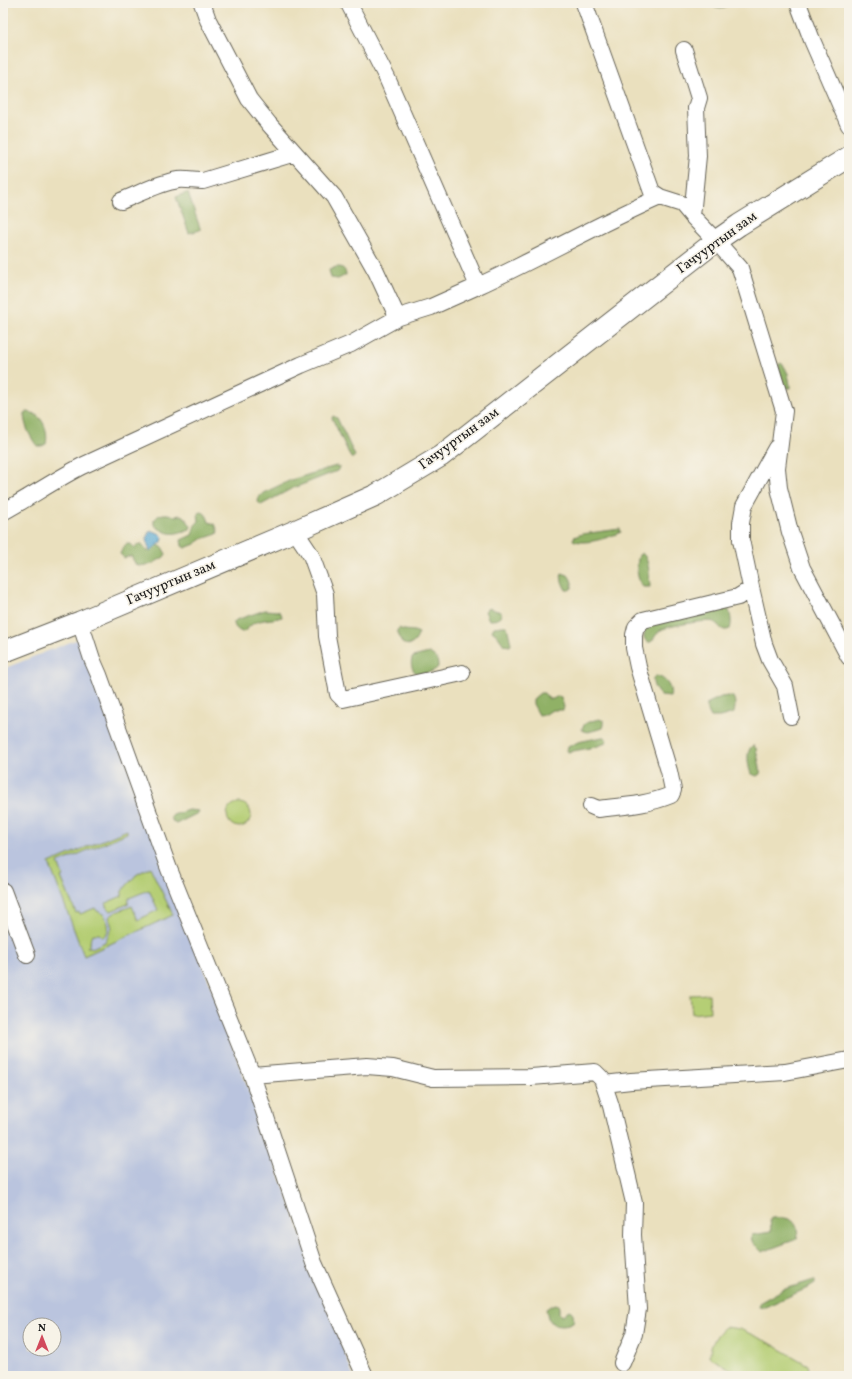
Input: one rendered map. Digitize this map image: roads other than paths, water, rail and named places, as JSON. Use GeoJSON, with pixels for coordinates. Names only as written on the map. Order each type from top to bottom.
{"type":"FeatureCollection","features":[{"type":"Feature","properties":{"kind":"main road","name":"Гачууртын зам"},"geometry":{"type":"LineString","coordinates":[[3,652],[80,622],[376,495],[441,456],[716,241],[849,157]]}},
{"type":"Feature","properties":{"kind":"street"},"geometry":{"type":"LineString","coordinates":[[202,3],[208,20],[250,99],[269,124],[334,197],[376,271],[395,312],[399,317]]}},
{"type":"Feature","properties":{"kind":"street"},"geometry":{"type":"LineString","coordinates":[[352,3],[349,4],[390,84],[478,286]]}},
{"type":"Feature","properties":{"kind":"street"},"geometry":{"type":"LineString","coordinates":[[584,3],[652,192],[660,197],[682,204],[740,268],[784,411],[777,468],[779,488],[790,532],[802,568],[849,657]]}},
{"type":"Feature","properties":{"kind":"street"},"geometry":{"type":"LineString","coordinates":[[798,3],[812,40],[849,125]]}},
{"type":"Feature","properties":{"kind":"street"},"geometry":{"type":"LineString","coordinates":[[684,50],[699,98],[696,108],[698,156],[692,216]]}},
{"type":"Feature","properties":{"kind":"street"},"geometry":{"type":"LineString","coordinates":[[120,201],[165,183],[179,180],[203,181],[295,153]]}},
{"type":"Feature","properties":{"kind":"street"},"geometry":{"type":"LineString","coordinates":[[3,512],[82,466],[301,365],[351,344],[399,317],[431,307],[478,286],[660,197]]}},
{"type":"Feature","properties":{"kind":"street"},"geometry":{"type":"LineString","coordinates":[[780,441],[744,506],[741,540],[764,644],[770,660],[785,686],[791,716]]}},
{"type":"Feature","properties":{"kind":"street"},"geometry":{"type":"LineString","coordinates":[[295,531],[311,555],[325,594],[327,636],[338,694],[343,699],[462,673]]}},
{"type":"Feature","properties":{"kind":"street"},"geometry":{"type":"LineString","coordinates":[[591,806],[598,810],[644,804],[660,800],[671,795],[673,790],[669,771],[638,668],[634,648],[634,635],[636,627],[643,620],[738,597],[751,588]]}},
{"type":"Feature","properties":{"kind":"street"},"geometry":{"type":"LineString","coordinates":[[80,622],[92,659],[169,869],[252,1075],[314,1263],[365,1376]]}},
{"type":"Feature","properties":{"kind":"street"},"geometry":{"type":"LineString","coordinates":[[3,891],[9,926],[27,955]]}},
{"type":"Feature","properties":{"kind":"street"},"geometry":{"type":"LineString","coordinates":[[604,1084],[784,1072],[849,1060]]}},
{"type":"Feature","properties":{"kind":"street"},"geometry":{"type":"LineString","coordinates":[[252,1075],[367,1066],[393,1068],[433,1078],[531,1077],[595,1072],[602,1079],[604,1084],[620,1140],[634,1202],[633,1235],[638,1309],[634,1334],[622,1363]]}},
{"type":"Feature","properties":{"kind":"water"},"geometry":{"type":"Polygon","coordinates":[[[152,531],[159,533],[163,537],[162,542],[150,551],[147,539],[149,532],[152,531]]]}}]}
